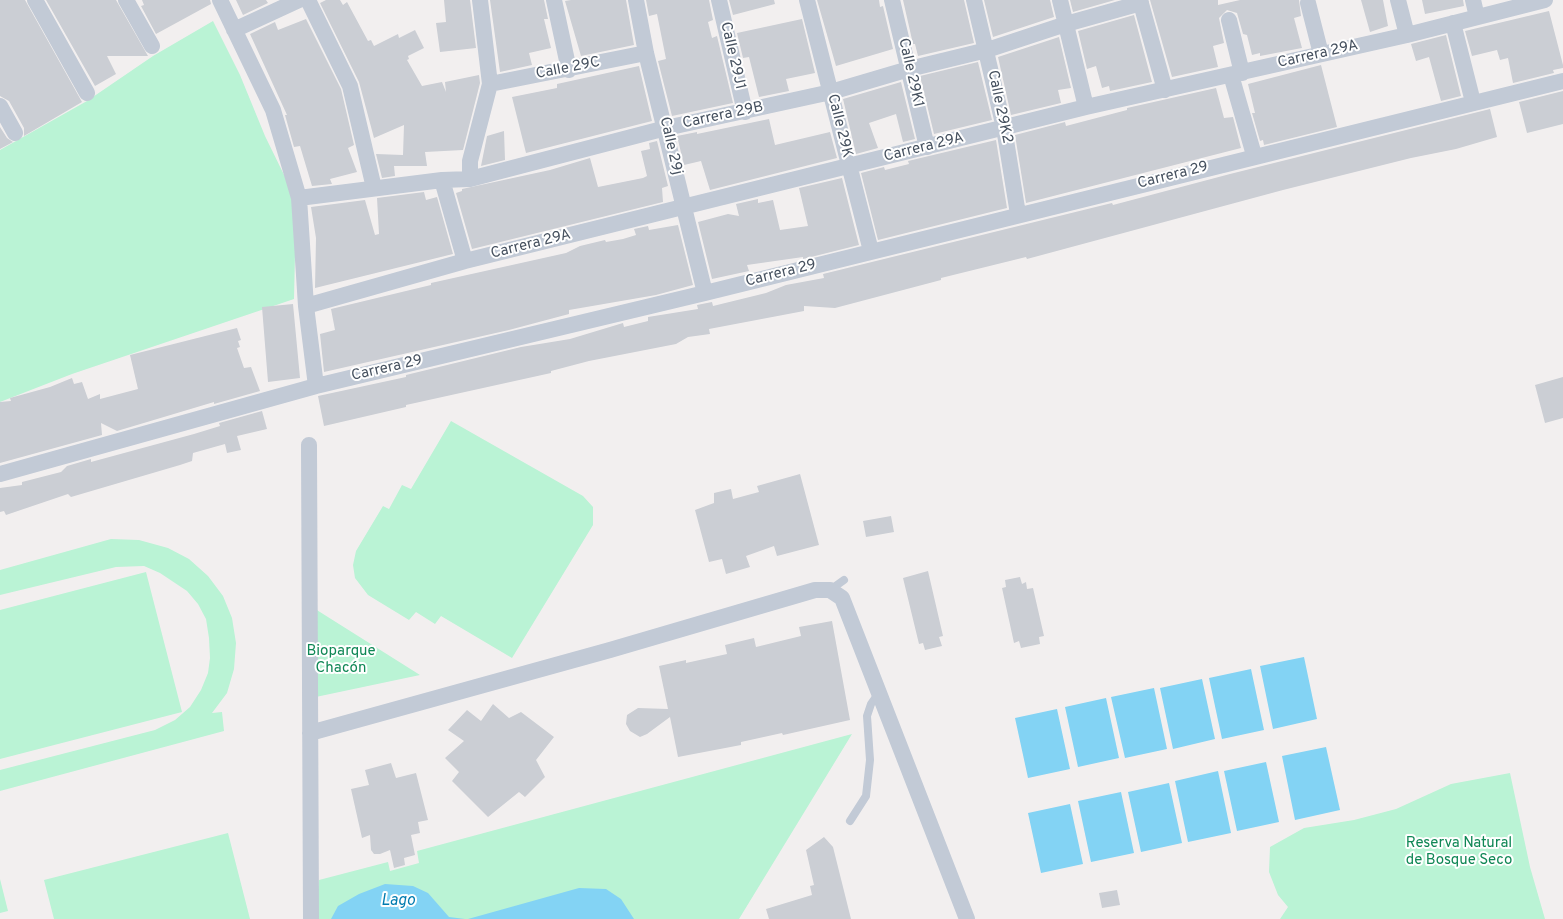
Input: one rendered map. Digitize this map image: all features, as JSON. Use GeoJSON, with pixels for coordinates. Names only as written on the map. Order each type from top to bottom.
{"type":"FeatureCollection","features":[{"type":"Feature","properties":{"kind":"street"},"geometry":{"type":"LineString","coordinates":[[35,0],[86,93]]}},
{"type":"Feature","properties":{"kind":"street"},"geometry":{"type":"LineString","coordinates":[[126,0],[152,46]]}},
{"type":"Feature","properties":{"kind":"street"},"geometry":{"type":"LineString","coordinates":[[220,0],[273,110],[299,198],[306,306],[316,386]]}},
{"type":"Feature","properties":{"kind":"street"},"geometry":{"type":"LineString","coordinates":[[234,30],[299,0]]}},
{"type":"Feature","properties":{"kind":"street"},"geometry":{"type":"LineString","coordinates":[[308,0],[350,86],[374,188]]}},
{"type":"Feature","properties":{"kind":"street"},"geometry":{"type":"LineString","coordinates":[[470,179],[470,161],[490,84],[480,0]]}},
{"type":"Feature","properties":{"kind":"street"},"geometry":{"type":"LineString","coordinates":[[554,0],[569,70]]}},
{"type":"Feature","properties":{"kind":"street","name":"Calle 29j"},"geometry":{"type":"LineString","coordinates":[[636,0],[646,53],[666,128],[705,293]]}},
{"type":"Feature","properties":{"kind":"street","name":"Calle 29J1"},"geometry":{"type":"LineString","coordinates":[[720,0],[745,112]]}},
{"type":"Feature","properties":{"kind":"street","name":"Calle 29K"},"geometry":{"type":"LineString","coordinates":[[808,0],[871,251]]}},
{"type":"Feature","properties":{"kind":"street","name":"Calle 29K1"},"geometry":{"type":"LineString","coordinates":[[892,0],[927,147]]}},
{"type":"Feature","properties":{"kind":"street","name":"Calle 29K2"},"geometry":{"type":"LineString","coordinates":[[974,0],[1004,128],[1018,214]]}},
{"type":"Feature","properties":{"kind":"street"},"geometry":{"type":"LineString","coordinates":[[1060,0],[1086,107]]}},
{"type":"Feature","properties":{"kind":"street"},"geometry":{"type":"LineString","coordinates":[[1398,0],[1407,35]]}},
{"type":"Feature","properties":{"kind":"street"},"geometry":{"type":"LineString","coordinates":[[1473,0],[1477,17]]}},
{"type":"Feature","properties":{"kind":"street","name":"Carrera 29A"},"geometry":{"type":"LineString","coordinates":[[306,306],[465,261],[685,208],[1086,107],[1407,35],[1546,0]]}},
{"type":"Feature","properties":{"kind":"street"},"geometry":{"type":"LineString","coordinates":[[1140,1],[1165,90]]}},
{"type":"Feature","properties":{"kind":"street","name":"Carrera 29B"},"geometry":{"type":"LineString","coordinates":[[299,198],[442,180],[470,179],[666,128],[831,92],[909,69],[987,50],[1140,1]]}},
{"type":"Feature","properties":{"kind":"street"},"geometry":{"type":"LineString","coordinates":[[1308,3],[1322,54]]}},
{"type":"Feature","properties":{"kind":"street"},"geometry":{"type":"LineString","coordinates":[[1229,20],[1236,74],[1254,155]]}},
{"type":"Feature","properties":{"kind":"street"},"geometry":{"type":"LineString","coordinates":[[1453,23],[1473,102]]}},
{"type":"Feature","properties":{"kind":"street","name":"Calle 29C"},"geometry":{"type":"LineString","coordinates":[[490,84],[569,70],[646,53]]}},
{"type":"Feature","properties":{"kind":"street","name":"Carrera 29"},"geometry":{"type":"LineString","coordinates":[[0,474],[316,386],[705,293],[1254,155],[1563,80]]}},
{"type":"Feature","properties":{"kind":"street"},"geometry":{"type":"LineString","coordinates":[[0,106],[15,133]]}},
{"type":"Feature","properties":{"kind":"street"},"geometry":{"type":"LineString","coordinates":[[442,180],[465,261]]}},
{"type":"Feature","properties":{"kind":"street"},"geometry":{"type":"LineString","coordinates":[[309,444],[311,919]]}},
{"type":"Feature","properties":{"kind":"street"},"geometry":{"type":"LineString","coordinates":[[310,733],[610,650],[814,590],[830,590],[842,598],[967,919]]}},
{"type":"Feature","properties":{"kind":"lane"},"geometry":{"type":"LineString","coordinates":[[830,590],[844,580]]}},
{"type":"Feature","properties":{"kind":"lane"},"geometry":{"type":"LineString","coordinates":[[850,821],[866,796],[870,760],[867,716],[871,704],[878,694]]}},
{"type":"Feature","properties":{"kind":"green space"},"geometry":{"type":"Polygon","coordinates":[[[213,21],[240,75],[265,136],[289,185],[296,211],[294,299],[72,374],[0,402],[0,150],[87,101],[153,56],[213,21]]]}},
{"type":"Feature","properties":{"kind":"green space"},"geometry":{"type":"Polygon","coordinates":[[[451,421],[583,496],[593,507],[593,525],[512,658],[441,616],[435,624],[416,612],[409,620],[368,595],[355,578],[353,565],[356,551],[383,506],[389,509],[402,485],[411,489],[451,421]]]}},
{"type":"Feature","properties":{"kind":"green space"},"geometry":{"type":"Polygon","coordinates":[[[111,539],[139,540],[168,548],[189,559],[208,576],[223,596],[232,618],[236,643],[234,669],[227,693],[212,713],[222,712],[224,731],[0,791],[0,770],[155,730],[175,720],[190,707],[201,690],[208,673],[210,658],[206,619],[198,604],[187,591],[160,573],[144,566],[116,567],[0,595],[0,570],[111,539]]]}},
{"type":"Feature","properties":{"kind":"green space"},"geometry":{"type":"Polygon","coordinates":[[[146,572],[182,712],[0,759],[0,610],[146,572]]]}},
{"type":"Feature","properties":{"kind":"green space","name":"Bioparque Chacón"},"geometry":{"type":"Polygon","coordinates":[[[312,607],[420,675],[311,698],[312,607]]]}},
{"type":"Feature","properties":{"kind":"green space"},"geometry":{"type":"Polygon","coordinates":[[[852,734],[739,919],[315,919],[319,880],[388,862],[390,871],[419,863],[417,851],[852,734]]]}},
{"type":"Feature","properties":{"kind":"green space","name":"Reserva Natural de Bosque Seco"},"geometry":{"type":"Polygon","coordinates":[[[1510,773],[1530,867],[1545,919],[1280,919],[1288,907],[1278,895],[1269,872],[1270,847],[1304,828],[1354,820],[1396,809],[1451,784],[1510,773]]]}},
{"type":"Feature","properties":{"kind":"green space"},"geometry":{"type":"Polygon","coordinates":[[[228,833],[250,919],[54,919],[44,880],[228,833]]]}},
{"type":"Feature","properties":{"kind":"green space"},"geometry":{"type":"Polygon","coordinates":[[[0,879],[8,911],[0,913],[0,879]]]}},
{"type":"Feature","properties":{"kind":"water"},"geometry":{"type":"Polygon","coordinates":[[[1304,657],[1317,719],[1273,729],[1260,666],[1304,657]]]}},
{"type":"Feature","properties":{"kind":"water"},"geometry":{"type":"Polygon","coordinates":[[[1251,669],[1264,730],[1222,739],[1209,678],[1251,669]]]}},
{"type":"Feature","properties":{"kind":"water"},"geometry":{"type":"Polygon","coordinates":[[[1202,679],[1215,739],[1173,749],[1160,688],[1202,679]]]}},
{"type":"Feature","properties":{"kind":"water"},"geometry":{"type":"Polygon","coordinates":[[[1154,688],[1167,749],[1125,758],[1111,697],[1154,688]]]}},
{"type":"Feature","properties":{"kind":"water"},"geometry":{"type":"Polygon","coordinates":[[[1106,698],[1119,758],[1078,767],[1065,707],[1106,698]]]}},
{"type":"Feature","properties":{"kind":"water"},"geometry":{"type":"Polygon","coordinates":[[[1057,709],[1070,769],[1028,778],[1015,718],[1057,709]]]}},
{"type":"Feature","properties":{"kind":"water"},"geometry":{"type":"Polygon","coordinates":[[[1326,747],[1340,810],[1295,820],[1282,756],[1326,747]]]}},
{"type":"Feature","properties":{"kind":"water"},"geometry":{"type":"Polygon","coordinates":[[[1266,762],[1279,822],[1237,831],[1224,771],[1266,762]]]}},
{"type":"Feature","properties":{"kind":"water"},"geometry":{"type":"Polygon","coordinates":[[[1218,771],[1231,833],[1188,842],[1175,781],[1218,771]]]}},
{"type":"Feature","properties":{"kind":"water"},"geometry":{"type":"Polygon","coordinates":[[[1169,783],[1182,843],[1141,852],[1128,792],[1169,783]]]}},
{"type":"Feature","properties":{"kind":"water"},"geometry":{"type":"Polygon","coordinates":[[[1121,792],[1134,853],[1091,862],[1078,801],[1121,792]]]}},
{"type":"Feature","properties":{"kind":"water"},"geometry":{"type":"Polygon","coordinates":[[[1070,804],[1083,864],[1041,873],[1028,813],[1070,804]]]}},
{"type":"Feature","properties":{"kind":"water","name":"Lago"},"geometry":{"type":"Polygon","coordinates":[[[385,884],[413,886],[428,893],[449,917],[465,919],[331,919],[338,906],[359,894],[385,884]]]}},
{"type":"Feature","properties":{"kind":"water"},"geometry":{"type":"Polygon","coordinates":[[[579,888],[606,889],[621,899],[634,919],[468,919],[579,888]]]}},
{"type":"Feature","properties":{"kind":"building"},"geometry":{"type":"Polygon","coordinates":[[[0,0],[25,0],[82,102],[24,136],[24,128],[9,101],[0,96],[0,0]]]}},
{"type":"Feature","properties":{"kind":"building"},"geometry":{"type":"Polygon","coordinates":[[[46,0],[116,0],[148,56],[107,56],[116,74],[95,86],[46,0]]]}},
{"type":"Feature","properties":{"kind":"building"},"geometry":{"type":"Polygon","coordinates":[[[142,0],[210,0],[211,4],[156,34],[141,6],[144,5],[142,0]]]}},
{"type":"Feature","properties":{"kind":"building"},"geometry":{"type":"Polygon","coordinates":[[[236,0],[266,0],[268,3],[243,15],[236,0]]]}},
{"type":"Feature","properties":{"kind":"building"},"geometry":{"type":"Polygon","coordinates":[[[326,0],[340,0],[343,5],[347,2],[368,41],[371,40],[374,46],[398,34],[399,38],[415,30],[424,48],[408,56],[409,59],[407,60],[422,86],[442,82],[446,92],[445,82],[479,75],[480,83],[463,150],[425,152],[427,166],[394,166],[395,176],[382,178],[376,154],[403,155],[404,125],[374,138],[359,82],[320,3],[326,0]]]}},
{"type":"Feature","properties":{"kind":"building"},"geometry":{"type":"Polygon","coordinates":[[[444,0],[470,0],[476,48],[440,52],[436,23],[446,22],[444,0]]]}},
{"type":"Feature","properties":{"kind":"building"},"geometry":{"type":"Polygon","coordinates":[[[490,0],[544,0],[548,19],[544,19],[551,48],[529,53],[532,65],[500,72],[490,0]]]}},
{"type":"Feature","properties":{"kind":"building"},"geometry":{"type":"Polygon","coordinates":[[[626,0],[634,45],[581,56],[565,1],[626,0]]]}},
{"type":"Feature","properties":{"kind":"building"},"geometry":{"type":"Polygon","coordinates":[[[646,0],[709,0],[713,20],[708,22],[712,38],[717,36],[733,103],[672,116],[658,61],[666,59],[657,14],[649,16],[646,0]]]}},
{"type":"Feature","properties":{"kind":"building"},"geometry":{"type":"Polygon","coordinates":[[[729,0],[774,0],[775,4],[733,15],[729,0]]]}},
{"type":"Feature","properties":{"kind":"building"},"geometry":{"type":"Polygon","coordinates":[[[817,0],[879,0],[880,7],[883,6],[893,49],[836,66],[817,0]]]}},
{"type":"Feature","properties":{"kind":"building"},"geometry":{"type":"Polygon","coordinates":[[[903,0],[964,0],[974,43],[918,56],[915,44],[913,44],[903,0]]]}},
{"type":"Feature","properties":{"kind":"building"},"geometry":{"type":"Polygon","coordinates":[[[984,0],[1050,0],[1054,17],[993,37],[984,0]]]}},
{"type":"Feature","properties":{"kind":"building"},"geometry":{"type":"Polygon","coordinates":[[[1070,0],[1115,0],[1073,12],[1070,0]]]}},
{"type":"Feature","properties":{"kind":"building"},"geometry":{"type":"Polygon","coordinates":[[[1150,0],[1218,0],[1218,5],[1240,0],[1299,0],[1301,16],[1294,18],[1302,48],[1260,56],[1260,53],[1252,55],[1247,35],[1243,34],[1237,13],[1227,10],[1219,18],[1224,43],[1213,46],[1218,67],[1172,77],[1150,0]]]}},
{"type":"Feature","properties":{"kind":"building"},"geometry":{"type":"Polygon","coordinates":[[[1361,0],[1383,0],[1388,26],[1370,32],[1361,0]]]}},
{"type":"Feature","properties":{"kind":"building"},"geometry":{"type":"Polygon","coordinates":[[[1422,0],[1463,0],[1464,6],[1425,14],[1422,0]]]}},
{"type":"Feature","properties":{"kind":"building"},"geometry":{"type":"Polygon","coordinates":[[[1549,11],[1563,68],[1553,70],[1554,73],[1513,83],[1508,58],[1500,60],[1497,50],[1472,56],[1465,31],[1549,11]]]}},
{"type":"Feature","properties":{"kind":"building"},"geometry":{"type":"Polygon","coordinates":[[[1134,15],[1152,82],[1110,91],[1109,86],[1102,88],[1096,66],[1087,69],[1078,31],[1134,15]]]}},
{"type":"Feature","properties":{"kind":"building"},"geometry":{"type":"Polygon","coordinates":[[[306,19],[341,89],[354,145],[348,148],[357,172],[330,179],[332,184],[312,186],[300,146],[294,147],[285,115],[287,115],[250,34],[275,22],[278,30],[306,19]]]}},
{"type":"Feature","properties":{"kind":"building"},"geometry":{"type":"Polygon","coordinates":[[[802,19],[815,73],[786,79],[789,91],[759,97],[749,57],[743,58],[737,33],[802,19]]]}},
{"type":"Feature","properties":{"kind":"building"},"geometry":{"type":"Polygon","coordinates":[[[1446,35],[1461,96],[1441,101],[1429,57],[1416,61],[1411,44],[1446,35]]]}},
{"type":"Feature","properties":{"kind":"building"},"geometry":{"type":"Polygon","coordinates":[[[1059,37],[1071,88],[1058,90],[1061,103],[1011,115],[998,57],[1059,37]]]}},
{"type":"Feature","properties":{"kind":"building"},"geometry":{"type":"Polygon","coordinates":[[[978,62],[992,120],[934,134],[920,76],[978,62]]]}},
{"type":"Feature","properties":{"kind":"building"},"geometry":{"type":"Polygon","coordinates":[[[1321,65],[1337,127],[1264,145],[1263,140],[1260,141],[1252,113],[1255,113],[1248,84],[1321,65]]]}},
{"type":"Feature","properties":{"kind":"building"},"geometry":{"type":"Polygon","coordinates":[[[639,66],[652,121],[526,153],[512,97],[557,88],[557,84],[639,66]]]}},
{"type":"Feature","properties":{"kind":"building"},"geometry":{"type":"Polygon","coordinates":[[[901,82],[915,139],[903,142],[896,114],[869,123],[878,148],[856,154],[843,99],[901,82]]]}},
{"type":"Feature","properties":{"kind":"building"},"geometry":{"type":"Polygon","coordinates":[[[1216,88],[1224,118],[1233,117],[1241,148],[1026,203],[1015,135],[1065,122],[1066,126],[1127,110],[1127,108],[1216,88]]]}},
{"type":"Feature","properties":{"kind":"building"},"geometry":{"type":"Polygon","coordinates":[[[1563,91],[1563,124],[1527,133],[1519,102],[1563,91]]]}},
{"type":"Feature","properties":{"kind":"building"},"geometry":{"type":"Polygon","coordinates":[[[1490,109],[1497,137],[1456,149],[1411,158],[1283,190],[1027,259],[1026,257],[941,278],[941,280],[835,308],[804,306],[804,311],[709,329],[710,334],[688,337],[676,344],[589,361],[551,371],[551,373],[406,405],[406,407],[324,426],[318,396],[406,377],[406,375],[521,347],[570,339],[623,323],[624,327],[648,321],[648,317],[698,309],[697,305],[712,302],[713,306],[766,293],[786,285],[824,278],[823,274],[1112,203],[1113,205],[1490,109]]]}},
{"type":"Feature","properties":{"kind":"building"},"geometry":{"type":"Polygon","coordinates":[[[769,119],[775,145],[830,132],[837,158],[710,190],[701,161],[684,165],[677,136],[697,132],[697,134],[769,119]]]}},
{"type":"Feature","properties":{"kind":"building"},"geometry":{"type":"Polygon","coordinates":[[[0,127],[7,138],[13,142],[0,149],[0,127]]]}},
{"type":"Feature","properties":{"kind":"building"},"geometry":{"type":"Polygon","coordinates":[[[504,131],[505,160],[481,166],[487,136],[504,131]]]}},
{"type":"Feature","properties":{"kind":"building"},"geometry":{"type":"Polygon","coordinates":[[[996,140],[1007,208],[878,240],[861,173],[884,167],[885,170],[909,164],[908,161],[996,140]]]}},
{"type":"Feature","properties":{"kind":"building"},"geometry":{"type":"Polygon","coordinates":[[[657,141],[668,186],[662,188],[663,202],[472,249],[456,193],[462,191],[462,189],[550,170],[590,158],[598,187],[643,178],[647,176],[641,151],[650,149],[649,143],[657,141]]]}},
{"type":"Feature","properties":{"kind":"building"},"geometry":{"type":"Polygon","coordinates":[[[842,178],[859,245],[803,259],[803,257],[747,265],[749,271],[712,279],[698,222],[728,214],[739,216],[736,204],[758,199],[758,203],[773,200],[780,230],[808,226],[799,188],[842,178]]]}},
{"type":"Feature","properties":{"kind":"building"},"geometry":{"type":"Polygon","coordinates":[[[424,192],[426,200],[437,197],[453,254],[315,288],[316,238],[311,207],[365,200],[375,235],[379,234],[377,198],[424,192]]]}},
{"type":"Feature","properties":{"kind":"building"},"geometry":{"type":"Polygon","coordinates":[[[678,225],[693,285],[656,295],[569,310],[569,314],[509,330],[324,372],[320,334],[335,330],[331,309],[431,285],[431,283],[566,253],[580,246],[605,240],[606,242],[623,239],[636,235],[634,229],[648,226],[649,230],[678,225]]]}},
{"type":"Feature","properties":{"kind":"building"},"geometry":{"type":"Polygon","coordinates":[[[293,304],[300,378],[268,382],[262,307],[293,304]]]}},
{"type":"Feature","properties":{"kind":"building"},"geometry":{"type":"Polygon","coordinates":[[[237,328],[241,340],[238,341],[240,347],[237,348],[244,368],[251,367],[260,391],[214,404],[214,402],[117,431],[101,423],[102,435],[0,463],[0,402],[11,401],[10,398],[50,387],[72,378],[74,384],[82,382],[88,399],[100,394],[100,399],[138,389],[130,355],[237,328]]]}},
{"type":"Feature","properties":{"kind":"building"},"geometry":{"type":"Polygon","coordinates":[[[1563,377],[1563,418],[1545,423],[1535,385],[1563,377]]]}},
{"type":"Feature","properties":{"kind":"building"},"geometry":{"type":"Polygon","coordinates":[[[262,411],[267,429],[237,436],[241,450],[227,453],[225,444],[193,453],[192,461],[180,465],[71,497],[68,494],[6,515],[4,511],[0,512],[0,488],[22,485],[22,482],[61,472],[67,466],[91,459],[91,462],[194,434],[220,426],[219,423],[262,411]]]}},
{"type":"Feature","properties":{"kind":"building"},"geometry":{"type":"Polygon","coordinates":[[[800,474],[819,545],[777,556],[774,546],[746,556],[750,567],[726,574],[722,559],[709,562],[695,510],[714,503],[714,493],[731,489],[733,499],[759,492],[757,486],[800,474]]]}},
{"type":"Feature","properties":{"kind":"building"},"geometry":{"type":"Polygon","coordinates":[[[891,516],[894,532],[866,537],[863,521],[891,516]]]}},
{"type":"Feature","properties":{"kind":"building"},"geometry":{"type":"Polygon","coordinates":[[[928,571],[943,636],[939,637],[942,646],[925,650],[923,643],[919,644],[903,578],[928,571]]]}},
{"type":"Feature","properties":{"kind":"building"},"geometry":{"type":"Polygon","coordinates":[[[1020,577],[1022,584],[1026,582],[1027,589],[1033,588],[1044,636],[1039,637],[1040,644],[1021,648],[1019,641],[1014,643],[1002,588],[1006,587],[1005,580],[1020,577]]]}},
{"type":"Feature","properties":{"kind":"building"},"geometry":{"type":"Polygon","coordinates":[[[832,621],[850,720],[783,735],[782,733],[741,742],[741,745],[678,757],[670,717],[640,737],[630,731],[626,724],[627,715],[638,708],[668,709],[659,666],[686,660],[686,663],[727,654],[725,645],[754,638],[756,647],[801,636],[799,627],[832,621]]]}},
{"type":"Feature","properties":{"kind":"building"},"geometry":{"type":"Polygon","coordinates":[[[493,704],[509,718],[521,712],[554,737],[536,760],[545,777],[525,797],[519,792],[488,817],[452,781],[459,772],[445,758],[464,741],[448,730],[467,710],[481,721],[493,704]]]}},
{"type":"Feature","properties":{"kind":"building"},"geometry":{"type":"Polygon","coordinates":[[[391,763],[396,778],[416,773],[428,820],[418,822],[420,833],[411,835],[415,855],[404,858],[405,865],[394,868],[390,850],[374,854],[371,850],[370,835],[362,838],[351,789],[369,785],[365,770],[391,763]]]}},
{"type":"Feature","properties":{"kind":"building"},"geometry":{"type":"Polygon","coordinates":[[[824,837],[833,847],[851,919],[769,919],[766,909],[812,895],[810,886],[814,885],[806,850],[824,837]]]}},
{"type":"Feature","properties":{"kind":"building"},"geometry":{"type":"Polygon","coordinates":[[[1117,890],[1120,905],[1102,908],[1099,893],[1117,890]]]}}]}
